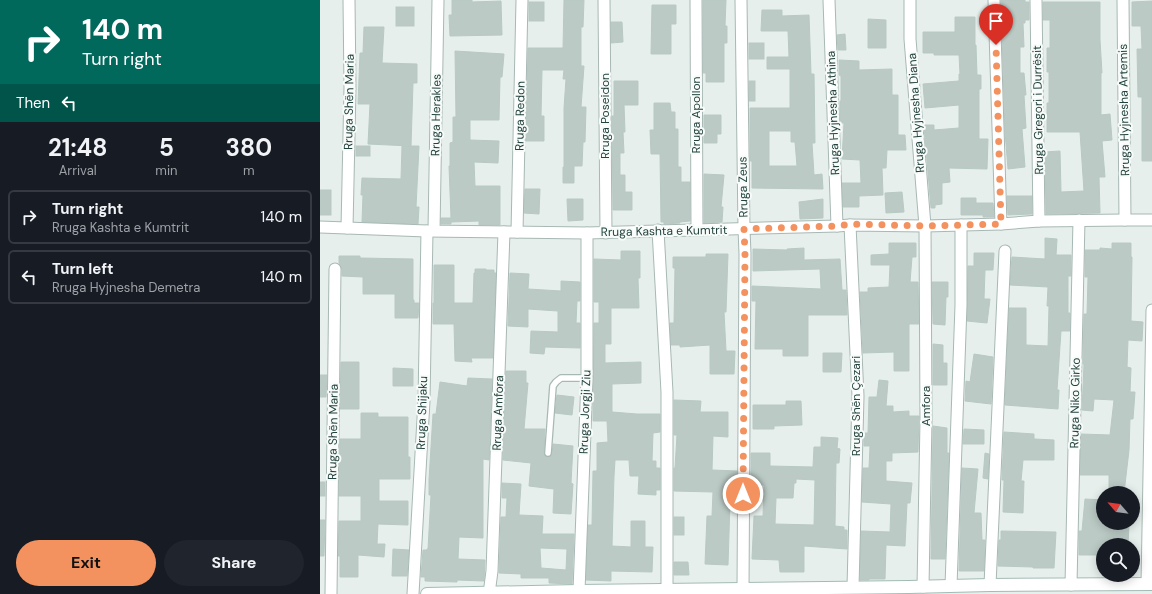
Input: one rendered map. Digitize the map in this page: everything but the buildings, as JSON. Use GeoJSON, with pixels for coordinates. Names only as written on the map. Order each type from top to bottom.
{"type":"FeatureCollection","features":[{"type":"Feature","properties":{"kind":"main road"},"geometry":{"type":"LineString","coordinates":[[427,594],[566,593],[579,591],[629,592],[667,590],[990,585],[1149,584]]}},
{"type":"Feature","properties":{"kind":"street","name":"Rruga Shën Maria"},"geometry":{"type":"LineString","coordinates":[[347,228],[350,88],[349,0]]}},
{"type":"Feature","properties":{"kind":"street","name":"Rruga Herakles"},"geometry":{"type":"LineString","coordinates":[[431,231],[438,0]]}},
{"type":"Feature","properties":{"kind":"street","name":"Rruga Redon"},"geometry":{"type":"LineString","coordinates":[[518,232],[522,0]]}},
{"type":"Feature","properties":{"kind":"street","name":"Rruga Poseidon"},"geometry":{"type":"LineString","coordinates":[[604,0],[606,233]]}},
{"type":"Feature","properties":{"kind":"street","name":"Rruga Apollon"},"geometry":{"type":"LineString","coordinates":[[696,0],[697,230]]}},
{"type":"Feature","properties":{"kind":"street","name":"Rruga Zeus"},"geometry":{"type":"LineString","coordinates":[[741,0],[745,254],[743,590]]}},
{"type":"Feature","properties":{"kind":"street","name":"Rruga Hyjnesha Athina"},"geometry":{"type":"LineString","coordinates":[[829,0],[837,226]]}},
{"type":"Feature","properties":{"kind":"street","name":"Rruga Hyjnesha Diana"},"geometry":{"type":"LineString","coordinates":[[910,0],[910,39],[925,226]]}},
{"type":"Feature","properties":{"kind":"street"},"geometry":{"type":"LineString","coordinates":[[994,0],[1001,224]]}},
{"type":"Feature","properties":{"kind":"street","name":"Rruga Gregori i Durrësit"},"geometry":{"type":"LineString","coordinates":[[1036,0],[1039,221]]}},
{"type":"Feature","properties":{"kind":"street","name":"Rruga Hyjnesha Artemis"},"geometry":{"type":"LineString","coordinates":[[1123,0],[1125,220]]}},
{"type":"Feature","properties":{"kind":"street","name":"Rruga Niko Girko"},"geometry":{"type":"LineString","coordinates":[[1071,585],[1079,220]]}},
{"type":"Feature","properties":{"kind":"street","name":"Rruga Kashta e Kumtrit"},"geometry":{"type":"LineString","coordinates":[[320,227],[431,231],[606,233],[658,230],[837,226],[850,224],[925,226],[1001,224],[1039,221],[1152,220]]}},
{"type":"Feature","properties":{"kind":"street","name":"Rruga Shën Çezari"},"geometry":{"type":"LineString","coordinates":[[850,224],[858,396],[853,588]]}},
{"type":"Feature","properties":{"kind":"street"},"geometry":{"type":"LineString","coordinates":[[951,586],[961,313],[961,225]]}},
{"type":"Feature","properties":{"kind":"street","name":"Amfora"},"geometry":{"type":"LineString","coordinates":[[923,587],[926,420],[925,226]]}},
{"type":"Feature","properties":{"kind":"street"},"geometry":{"type":"LineString","coordinates":[[658,230],[667,392],[667,590]]}},
{"type":"Feature","properties":{"kind":"street","name":"Rruga Shijaku"},"geometry":{"type":"LineString","coordinates":[[413,594],[424,402],[431,231]]}},
{"type":"Feature","properties":{"kind":"street","name":"Rruga Amfora"},"geometry":{"type":"LineString","coordinates":[[489,594],[492,571],[504,232]]}},
{"type":"Feature","properties":{"kind":"street","name":"Rruga Jorgji Ziu"},"geometry":{"type":"LineString","coordinates":[[579,591],[587,378],[587,233]]}},
{"type":"Feature","properties":{"kind":"street"},"geometry":{"type":"LineString","coordinates":[[990,585],[1005,251]]}},
{"type":"Feature","properties":{"kind":"street","name":"Rruga Shën Maria"},"geometry":{"type":"LineString","coordinates":[[331,594],[335,269]]}},
{"type":"Feature","properties":{"kind":"street"},"geometry":{"type":"LineString","coordinates":[[1149,584],[1152,310]]}},
{"type":"Feature","properties":{"kind":"lane"},"geometry":{"type":"LineString","coordinates":[[548,453],[554,386],[556,382],[561,378],[587,378]]}},
{"type":"Feature","properties":{"kind":"route"},"geometry":{"type":"LineString","coordinates":[[743,494],[744,229],[837,226],[850,224],[925,226],[1001,224],[996,45]]}}]}
